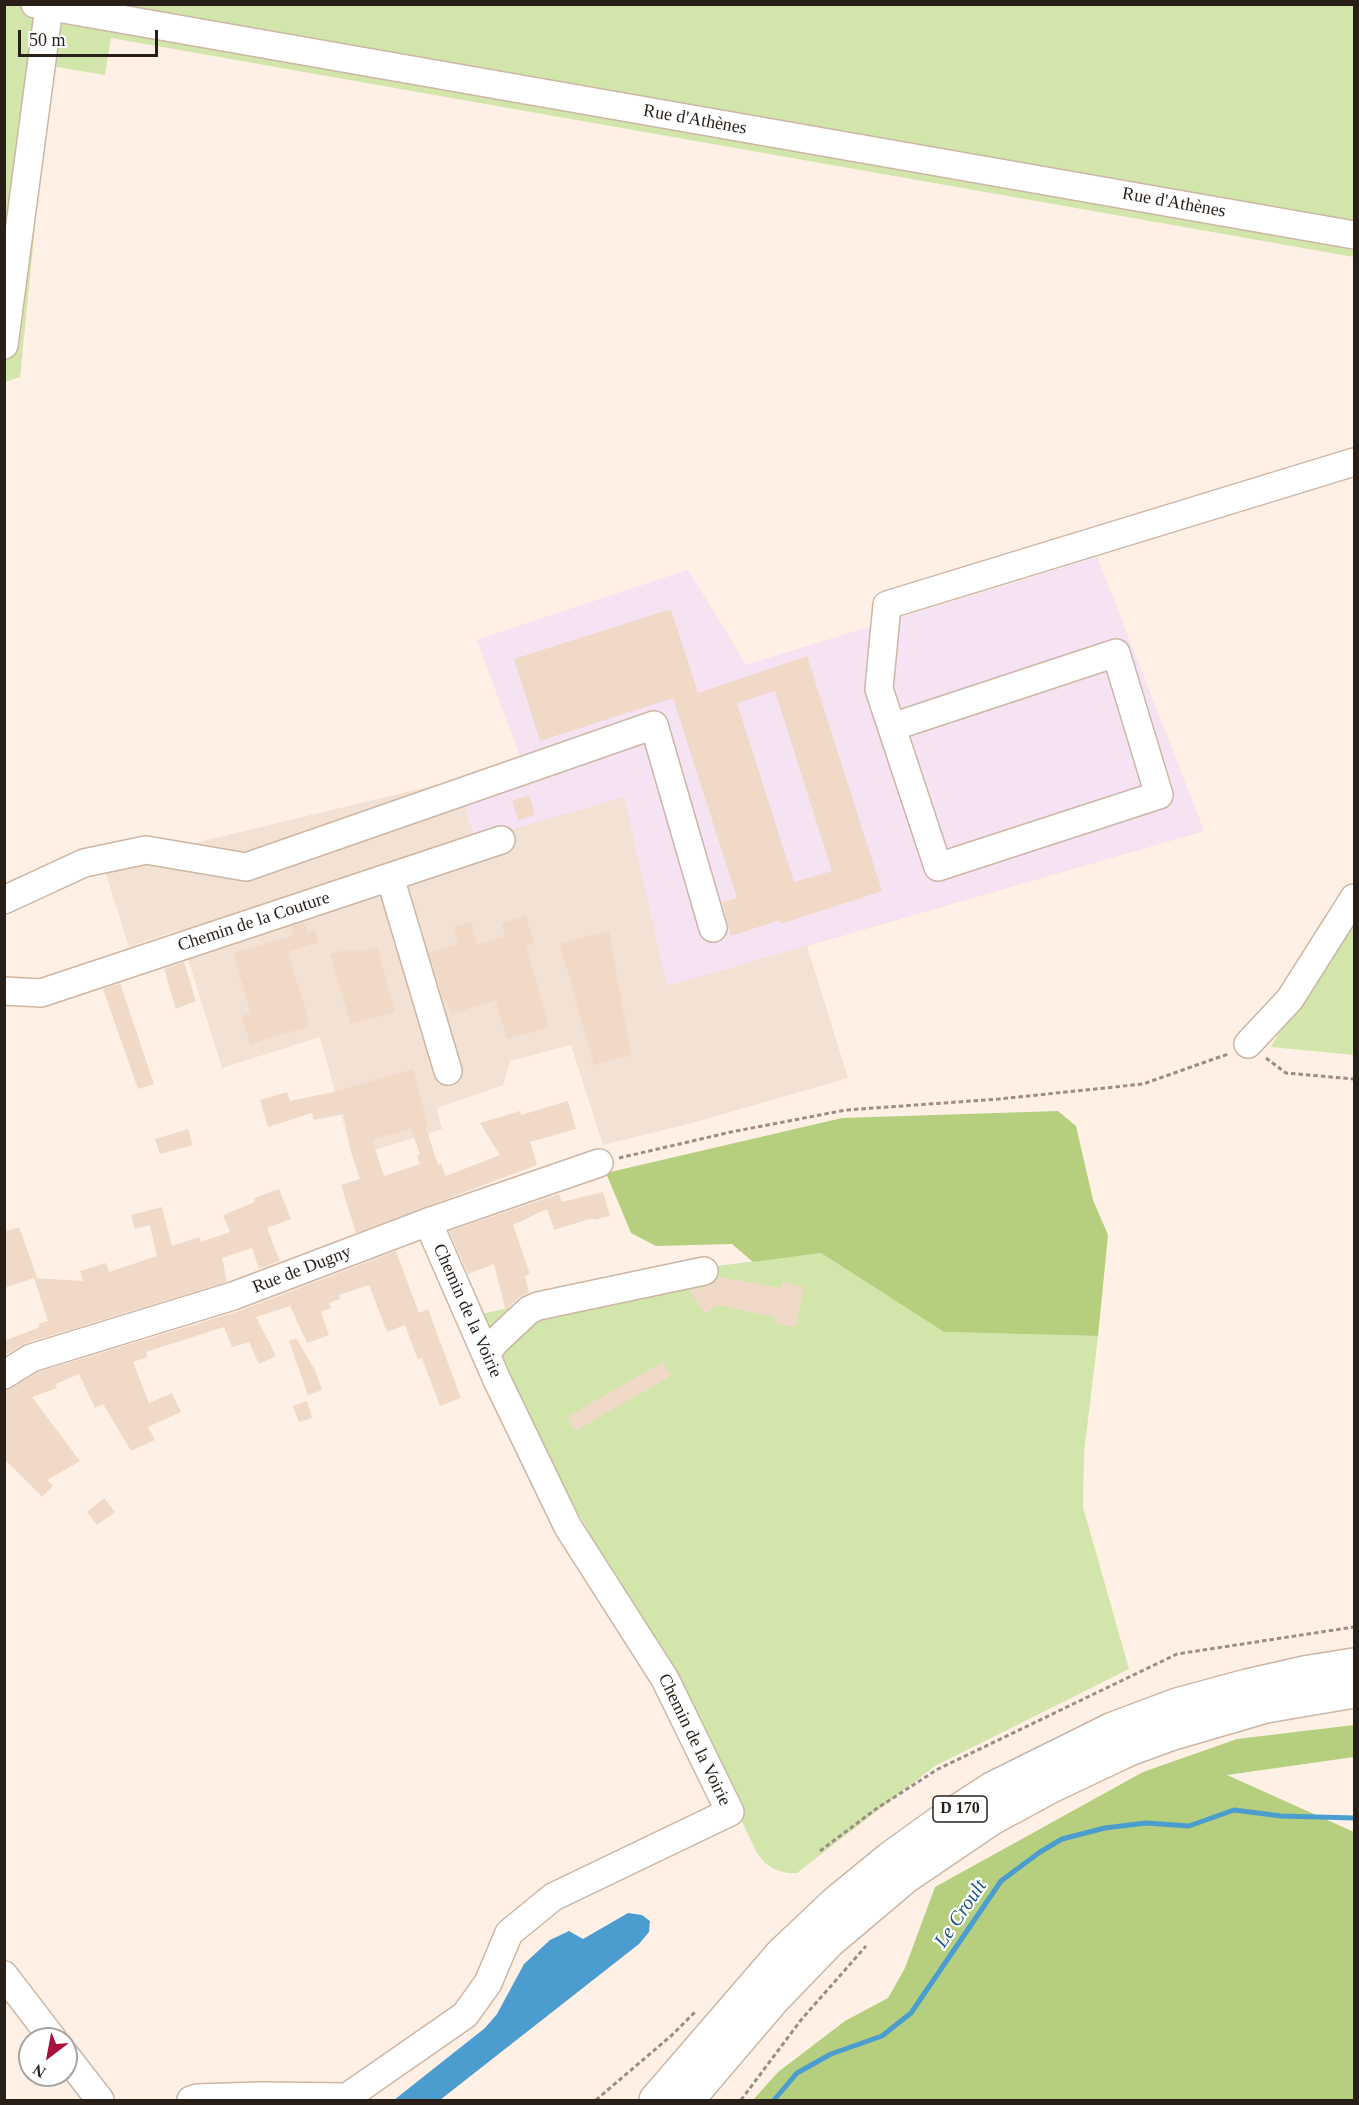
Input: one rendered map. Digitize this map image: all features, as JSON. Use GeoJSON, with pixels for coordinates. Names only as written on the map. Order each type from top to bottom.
{"type":"FeatureCollection","features":[{"type":"Feature","properties":{"kind":"highway","name":"D 170"},"geometry":{"type":"LineString","coordinates":[[656,2100],[782,1954],[836,1903],[899,1852],[992,1789],[1113,1729],[1177,1706],[1246,1686],[1354,1665]]}},
{"type":"Feature","properties":{"kind":"highway","name":"D 170"},"geometry":{"type":"LineString","coordinates":[[687,2100],[772,1999],[829,1941],[906,1876],[990,1819],[1062,1780],[1129,1749],[1170,1734],[1266,1706],[1354,1691]]}},
{"type":"Feature","properties":{"kind":"street","name":"Rue d'Athènes"},"geometry":{"type":"LineString","coordinates":[[42,6],[1354,235]]}},
{"type":"Feature","properties":{"kind":"street"},"geometry":{"type":"LineString","coordinates":[[4,345],[42,6]]}},
{"type":"Feature","properties":{"kind":"street"},"geometry":{"type":"LineString","coordinates":[[892,727],[1116,653],[1159,795],[938,867],[879,689],[887,605],[1354,462]]}},
{"type":"Feature","properties":{"kind":"street"},"geometry":{"type":"LineString","coordinates":[[4,900],[84,863],[146,850],[246,867],[654,725],[713,928]]}},
{"type":"Feature","properties":{"kind":"street","name":"Chemin de la Couture"},"geometry":{"type":"LineString","coordinates":[[4,991],[41,993],[501,840]]}},
{"type":"Feature","properties":{"kind":"street"},"geometry":{"type":"LineString","coordinates":[[390,877],[448,1071]]}},
{"type":"Feature","properties":{"kind":"street"},"geometry":{"type":"LineString","coordinates":[[1248,1044],[1290,999],[1354,898]]}},
{"type":"Feature","properties":{"kind":"street","name":"Rue de Dugny"},"geometry":{"type":"LineString","coordinates":[[4,1375],[31,1358],[233,1296],[428,1222],[599,1163]]}},
{"type":"Feature","properties":{"kind":"street","name":"Chemin de la Voirie"},"geometry":{"type":"LineString","coordinates":[[192,2100],[260,2096],[347,2097],[465,2015],[488,1983],[509,1933],[553,1897],[730,1812],[665,1679],[568,1527],[486,1355],[428,1222]]}},
{"type":"Feature","properties":{"kind":"street"},"geometry":{"type":"LineString","coordinates":[[486,1355],[494,1343],[529,1310],[538,1306],[704,1271]]}},
{"type":"Feature","properties":{"kind":"street"},"geometry":{"type":"LineString","coordinates":[[4,1975],[44,2027]]}},
{"type":"Feature","properties":{"kind":"street"},"geometry":{"type":"LineString","coordinates":[[78,2072],[100,2100]]}},
{"type":"Feature","properties":{"kind":"path"},"geometry":{"type":"LineString","coordinates":[[599,1163],[731,1132],[846,1110],[999,1100],[1143,1084],[1229,1054],[1248,1044],[1286,1073],[1354,1079]]}},
{"type":"Feature","properties":{"kind":"path"},"geometry":{"type":"LineString","coordinates":[[820,1851],[876,1809],[938,1769],[1177,1654],[1354,1627]]}},
{"type":"Feature","properties":{"kind":"path"},"geometry":{"type":"LineString","coordinates":[[741,2100],[801,2020],[868,1944]]}},
{"type":"Feature","properties":{"kind":"shaded area"},"geometry":{"type":"Polygon","coordinates":[[[1097,557],[1204,831],[807,946],[848,1078],[696,1122],[603,1145],[571,1045],[510,1061],[503,1085],[437,1108],[442,1129],[353,1157],[320,1037],[222,1068],[179,930],[129,947],[103,865],[523,764],[477,640],[688,570],[746,665],[1097,557]]]}},
{"type":"Feature","properties":{"kind":"shaded area"},"geometry":{"type":"Polygon","coordinates":[[[1097,557],[1204,831],[667,986],[624,797],[475,840],[456,780],[523,764],[477,640],[688,570],[746,665],[1097,557]]]}},
{"type":"Feature","properties":{"kind":"green space"},"geometry":{"type":"Polygon","coordinates":[[[4,5],[1354,5],[1354,257],[111,38],[105,75],[51,66],[20,377],[5,382],[4,5]]]}},
{"type":"Feature","properties":{"kind":"green space"},"geometry":{"type":"Polygon","coordinates":[[[1354,897],[1354,1055],[1271,1047],[1354,897]]]}},
{"type":"Feature","properties":{"kind":"green space"},"geometry":{"type":"Polygon","coordinates":[[[1058,1111],[1076,1126],[1093,1200],[1108,1235],[1098,1336],[944,1332],[821,1253],[753,1262],[732,1244],[656,1246],[631,1233],[606,1173],[842,1118],[1058,1111]]]}},
{"type":"Feature","properties":{"kind":"green space"},"geometry":{"type":"Polygon","coordinates":[[[821,1253],[944,1332],[1098,1336],[1084,1453],[1083,1507],[1129,1669],[935,1766],[797,1873],[787,1873],[765,1863],[757,1853],[676,1684],[577,1511],[506,1375],[478,1315],[645,1275],[821,1253]]]}},
{"type":"Feature","properties":{"kind":"green space"},"geometry":{"type":"Polygon","coordinates":[[[1354,1725],[1354,1757],[1227,1775],[1354,1832],[1354,2100],[753,2100],[778,2072],[845,2021],[888,1998],[905,1968],[935,1887],[1143,1772],[1237,1739],[1354,1725]]]}},
{"type":"Feature","properties":{"kind":"water"},"geometry":{"type":"Polygon","coordinates":[[[628,1913],[642,1915],[650,1921],[649,1932],[639,1944],[440,2100],[394,2100],[485,2028],[497,2014],[524,1964],[550,1940],[569,1931],[583,1939],[628,1913]]]}},
{"type":"Feature","properties":{"kind":"building"},"geometry":{"type":"Polygon","coordinates":[[[671,609],[698,693],[807,656],[882,891],[781,924],[780,920],[731,936],[722,902],[737,898],[673,698],[540,741],[514,659],[671,609]],[[775,691],[737,703],[794,882],[832,871],[775,691]]]}},
{"type":"Feature","properties":{"kind":"building"},"geometry":{"type":"Polygon","coordinates":[[[529,795],[535,815],[518,820],[512,801],[529,795]]]}},
{"type":"Feature","properties":{"kind":"building"},"geometry":{"type":"Polygon","coordinates":[[[526,916],[534,943],[526,946],[549,1027],[507,1039],[496,1000],[451,1014],[447,1000],[444,1001],[429,952],[458,944],[453,927],[471,922],[477,944],[505,936],[501,923],[526,916]]]}},
{"type":"Feature","properties":{"kind":"building"},"geometry":{"type":"Polygon","coordinates":[[[304,922],[307,932],[315,930],[318,942],[288,952],[310,1026],[250,1044],[242,1016],[251,1013],[233,953],[293,936],[290,927],[304,922]]]}},
{"type":"Feature","properties":{"kind":"building"},"geometry":{"type":"Polygon","coordinates":[[[609,931],[631,1055],[594,1065],[560,944],[609,931]]]}},
{"type":"Feature","properties":{"kind":"building"},"geometry":{"type":"Polygon","coordinates":[[[377,947],[395,1012],[351,1024],[330,954],[348,949],[349,952],[359,949],[360,952],[377,947]]]}},
{"type":"Feature","properties":{"kind":"building"},"geometry":{"type":"Polygon","coordinates":[[[184,962],[196,1001],[176,1009],[164,969],[184,962]]]}},
{"type":"Feature","properties":{"kind":"building"},"geometry":{"type":"Polygon","coordinates":[[[120,983],[154,1084],[138,1089],[103,989],[120,983]]]}},
{"type":"Feature","properties":{"kind":"building"},"geometry":{"type":"Polygon","coordinates":[[[413,1069],[428,1125],[425,1125],[438,1165],[441,1164],[446,1176],[500,1155],[480,1123],[520,1111],[521,1115],[568,1101],[576,1129],[530,1142],[537,1165],[356,1233],[341,1185],[360,1179],[350,1149],[344,1114],[314,1120],[312,1113],[268,1127],[260,1100],[287,1092],[290,1101],[338,1091],[413,1069]],[[411,1129],[372,1139],[384,1176],[420,1164],[417,1156],[420,1154],[411,1129]]]}},
{"type":"Feature","properties":{"kind":"building"},"geometry":{"type":"Polygon","coordinates":[[[188,1129],[193,1145],[160,1154],[155,1139],[188,1129]]]}},
{"type":"Feature","properties":{"kind":"building"},"geometry":{"type":"Polygon","coordinates":[[[279,1189],[291,1219],[267,1228],[280,1261],[259,1269],[252,1248],[222,1258],[227,1282],[26,1343],[4,1356],[4,1341],[40,1327],[38,1324],[48,1321],[34,1278],[83,1281],[80,1271],[106,1263],[109,1272],[157,1256],[150,1225],[135,1229],[131,1215],[162,1207],[172,1246],[199,1237],[201,1242],[230,1232],[223,1215],[255,1202],[254,1198],[279,1189]]]}},
{"type":"Feature","properties":{"kind":"building"},"geometry":{"type":"Polygon","coordinates":[[[603,1192],[610,1216],[593,1220],[593,1218],[554,1230],[547,1209],[513,1225],[530,1274],[525,1276],[529,1293],[518,1298],[509,1307],[505,1308],[494,1264],[468,1274],[449,1231],[559,1194],[562,1202],[603,1192]]]}},
{"type":"Feature","properties":{"kind":"building"},"geometry":{"type":"Polygon","coordinates":[[[19,1227],[37,1277],[4,1288],[4,1232],[19,1227]]]}},
{"type":"Feature","properties":{"kind":"building"},"geometry":{"type":"Polygon","coordinates":[[[396,1251],[419,1313],[428,1309],[461,1398],[440,1406],[422,1358],[418,1360],[405,1325],[387,1332],[369,1285],[339,1295],[340,1299],[329,1303],[331,1308],[321,1312],[329,1335],[307,1343],[290,1306],[256,1317],[276,1356],[259,1364],[249,1342],[232,1347],[224,1327],[146,1352],[148,1357],[133,1362],[149,1403],[172,1393],[181,1412],[148,1427],[155,1440],[131,1451],[103,1404],[95,1408],[79,1374],[56,1384],[57,1388],[32,1397],[80,1461],[47,1480],[53,1486],[42,1497],[4,1459],[4,1391],[38,1372],[239,1311],[396,1251]]]}},
{"type":"Feature","properties":{"kind":"building"},"geometry":{"type":"Polygon","coordinates":[[[719,1277],[781,1288],[782,1282],[804,1287],[796,1327],[774,1323],[775,1317],[717,1305],[705,1314],[689,1290],[708,1286],[719,1277]]]}},
{"type":"Feature","properties":{"kind":"building"},"geometry":{"type":"Polygon","coordinates":[[[296,1338],[315,1370],[322,1390],[308,1395],[289,1341],[296,1338]]]}},
{"type":"Feature","properties":{"kind":"building"},"geometry":{"type":"Polygon","coordinates":[[[663,1362],[671,1376],[575,1431],[567,1417],[663,1362]]]}},
{"type":"Feature","properties":{"kind":"building"},"geometry":{"type":"Polygon","coordinates":[[[307,1401],[312,1418],[299,1422],[293,1406],[307,1401]]]}},
{"type":"Feature","properties":{"kind":"building"},"geometry":{"type":"Polygon","coordinates":[[[104,1498],[115,1512],[97,1525],[87,1512],[104,1498]]]}},
{"type":"Feature","properties":{"kind":"waterway","name":"Le Croult"},"geometry":{"type":"LineString","coordinates":[[774,2100],[797,2073],[831,2054],[882,2036],[911,2013],[1001,1881],[1062,1839],[1105,1828],[1146,1823],[1189,1826],[1234,1810],[1281,1816],[1354,1818]]}}]}
